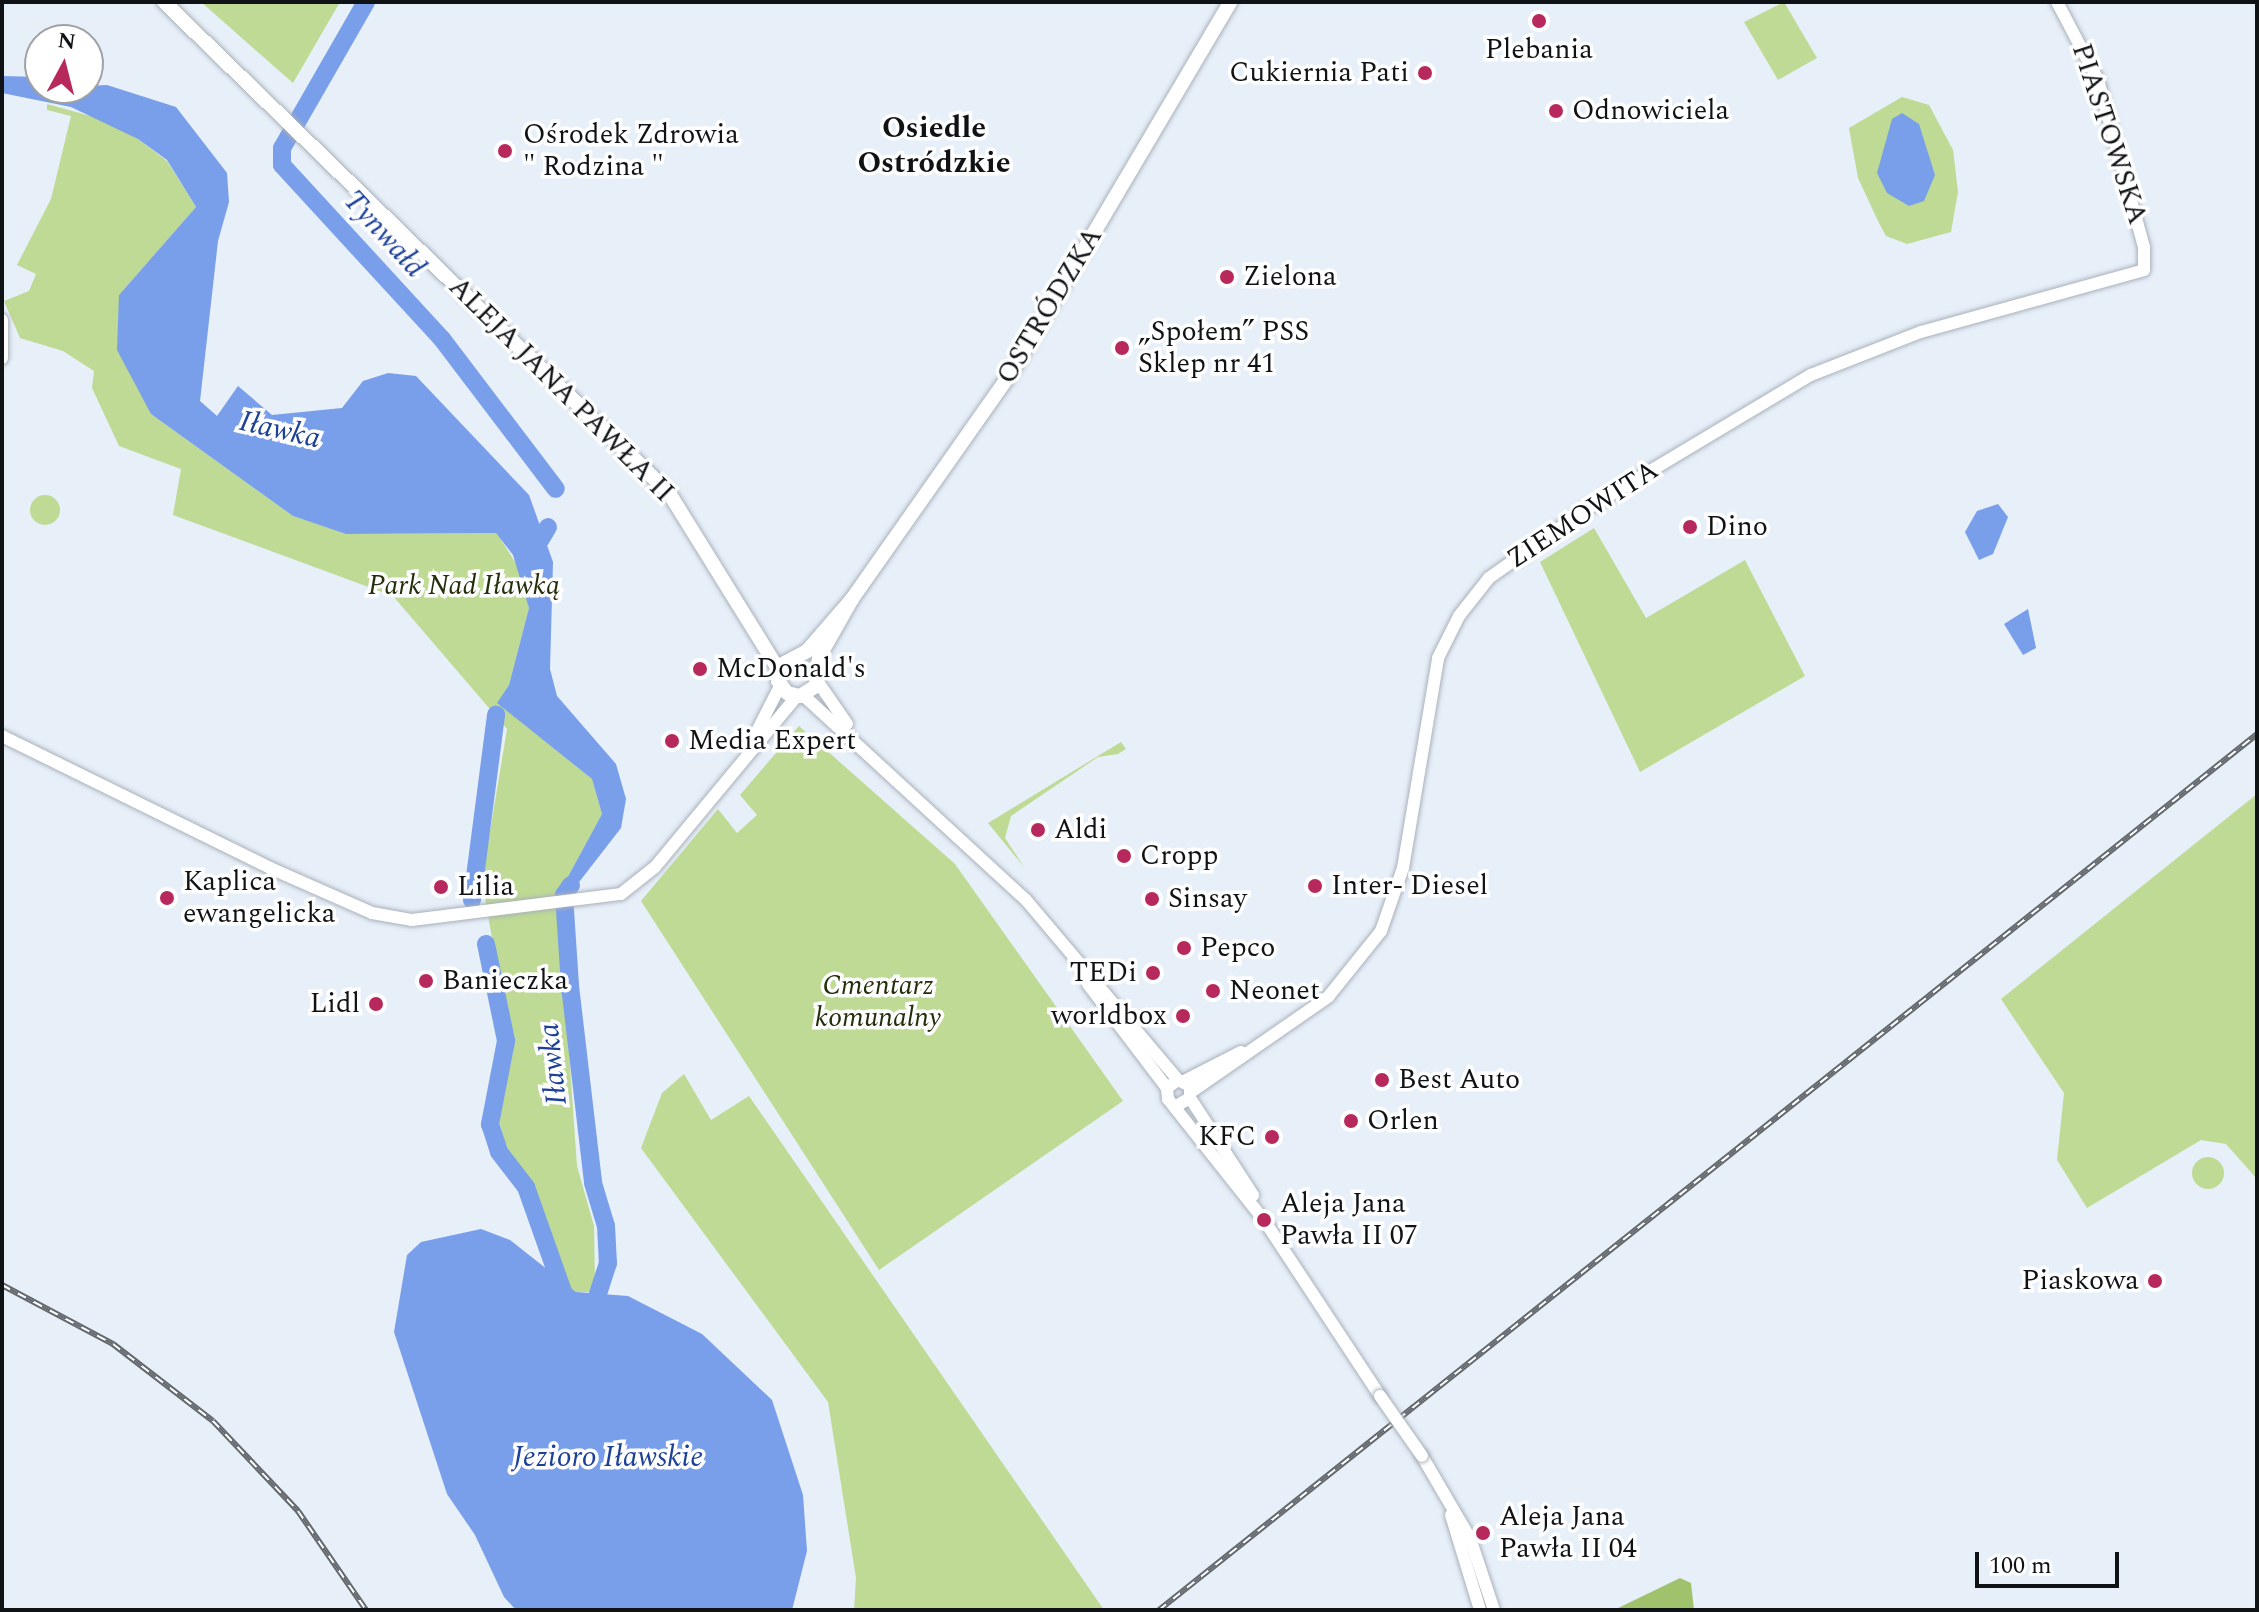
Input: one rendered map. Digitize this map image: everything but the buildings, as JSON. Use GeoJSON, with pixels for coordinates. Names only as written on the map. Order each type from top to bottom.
{"type":"FeatureCollection","features":[{"type":"Feature","properties":{"kind":"main road","name":"ALEJA JANA PAWŁA II"},"geometry":{"type":"LineString","coordinates":[[164,2],[669,493],[778,669]]}},
{"type":"Feature","properties":{"kind":"main road","name":"OSTRÓDZKA"},"geometry":{"type":"LineString","coordinates":[[778,669],[852,599],[1011,373],[1230,2]]}},
{"type":"Feature","properties":{"kind":"main road","name":"PIASTOWSKA"},"geometry":{"type":"LineString","coordinates":[[2057,2],[2098,80],[2144,247],[2144,270]]}},
{"type":"Feature","properties":{"kind":"main road","name":"ZIEMOWITA"},"geometry":{"type":"LineString","coordinates":[[1181,1091],[1328,997],[1381,931],[1403,868],[1438,658],[1459,616],[1489,578],[1585,510],[1811,375],[1921,332],[2144,270]]}},
{"type":"Feature","properties":{"kind":"main road"},"geometry":{"type":"LineString","coordinates":[[2,320],[2,358]]}},
{"type":"Feature","properties":{"kind":"main road","name":"ALEJA JANA PAWŁA II"},"geometry":{"type":"LineString","coordinates":[[730,592],[775,647],[796,655],[818,675]]}},
{"type":"Feature","properties":{"kind":"main road","name":"OSTRÓDZKA"},"geometry":{"type":"LineString","coordinates":[[2,736],[372,913],[412,920],[604,900],[638,883],[818,675],[852,599]]}},
{"type":"Feature","properties":{"kind":"main road"},"geometry":{"type":"LineString","coordinates":[[778,669],[780,686],[800,696],[866,749],[992,863],[1181,1091],[1438,1482],[1470,1538],[1494,1610]]}},
{"type":"Feature","properties":{"kind":"main road"},"geometry":{"type":"LineString","coordinates":[[818,675],[866,749]]}},
{"type":"Feature","properties":{"kind":"main road","name":"OSTRÓDZKA"},"geometry":{"type":"LineString","coordinates":[[735,770],[780,686]]}},
{"type":"Feature","properties":{"kind":"main road"},"geometry":{"type":"LineString","coordinates":[[1438,1482],[1480,1610]]}},
{"type":"Feature","properties":{"kind":"green space"},"geometry":{"type":"Polygon","coordinates":[[[201,2],[340,2],[293,83],[201,2]]]}},
{"type":"Feature","properties":{"kind":"green space"},"geometry":{"type":"Polygon","coordinates":[[[1784,2],[1817,58],[1778,80],[1744,22],[1784,2]]]}},
{"type":"Feature","properties":{"kind":"green space"},"geometry":{"type":"Polygon","coordinates":[[[1902,97],[1929,105],[1953,150],[1958,192],[1951,232],[1907,244],[1886,236],[1879,223],[1858,178],[1849,128],[1902,97]]]}},
{"type":"Feature","properties":{"kind":"green space","name":"Park Nad Iławką"},"geometry":{"type":"Polygon","coordinates":[[[47,104],[105,120],[138,139],[167,161],[196,207],[119,295],[151,414],[293,516],[347,534],[497,533],[525,578],[529,608],[509,685],[498,703],[592,779],[602,814],[558,895],[577,1166],[594,1226],[595,1283],[589,1292],[576,1292],[562,1281],[549,1233],[528,1179],[507,1152],[497,1113],[509,1037],[482,880],[507,729],[393,596],[173,515],[181,469],[119,446],[92,388],[94,371],[63,351],[20,338],[4,301],[29,291],[36,274],[17,265],[51,199],[71,116],[47,110],[47,104]]]}},
{"type":"Feature","properties":{"kind":"green space"},"geometry":{"type":"Polygon","coordinates":[[[45,495],[51,496],[59,504],[59,516],[51,524],[45,525],[39,524],[31,516],[30,510],[31,504],[39,496],[45,495]]]}},
{"type":"Feature","properties":{"kind":"green space"},"geometry":{"type":"Polygon","coordinates":[[[1594,528],[1646,618],[1745,560],[1805,676],[1640,772],[1540,562],[1594,528]]]}},
{"type":"Feature","properties":{"kind":"green space","name":"Cmentarz komunalny"},"geometry":{"type":"Polygon","coordinates":[[[799,726],[955,864],[1123,1101],[879,1270],[641,901],[718,809],[737,833],[757,815],[740,795],[799,726]]]}},
{"type":"Feature","properties":{"kind":"green space"},"geometry":{"type":"Polygon","coordinates":[[[1121,742],[1126,749],[1118,754],[1098,757],[1011,816],[1005,838],[1024,867],[988,823],[1121,742]]]}},
{"type":"Feature","properties":{"kind":"green space"},"geometry":{"type":"Polygon","coordinates":[[[2257,794],[2257,1179],[2226,1144],[2201,1140],[2087,1208],[2057,1160],[2064,1093],[2001,999],[2257,794]]]}},
{"type":"Feature","properties":{"kind":"green space"},"geometry":{"type":"Polygon","coordinates":[[[684,1074],[711,1120],[749,1096],[1104,1610],[854,1610],[856,1578],[828,1402],[641,1148],[662,1093],[684,1074]]]}},
{"type":"Feature","properties":{"kind":"green space"},"geometry":{"type":"Polygon","coordinates":[[[2208,1157],[2219,1162],[2224,1173],[2219,1184],[2208,1189],[2197,1184],[2192,1173],[2197,1162],[2208,1157]]]}},
{"type":"Feature","properties":{"kind":"green space"},"geometry":{"type":"Polygon","coordinates":[[[1680,1578],[1691,1583],[1694,1610],[1614,1610],[1680,1578]]]}},
{"type":"Feature","properties":{"kind":"water"},"geometry":{"type":"Polygon","coordinates":[[[2,76],[24,77],[24,97],[2,93],[2,76]]]}},
{"type":"Feature","properties":{"kind":"water"},"geometry":{"type":"Polygon","coordinates":[[[104,85],[107,85],[176,107],[227,173],[229,202],[218,241],[200,401],[217,416],[238,386],[272,415],[342,408],[363,381],[388,373],[416,376],[529,495],[553,562],[550,669],[557,696],[616,764],[626,799],[621,828],[569,895],[558,895],[602,814],[592,779],[497,703],[509,685],[529,608],[513,555],[496,533],[346,534],[293,516],[151,414],[117,350],[119,295],[196,207],[167,160],[138,139],[71,107],[56,104],[104,104],[104,85]]]}},
{"type":"Feature","properties":{"kind":"water"},"geometry":{"type":"Polygon","coordinates":[[[1902,113],[1919,124],[1935,175],[1924,201],[1909,206],[1887,193],[1877,173],[1892,119],[1902,113]]]}},
{"type":"Feature","properties":{"kind":"water"},"geometry":{"type":"Polygon","coordinates":[[[1998,504],[2008,517],[1993,554],[1979,560],[1965,532],[1977,511],[1998,504]]]}},
{"type":"Feature","properties":{"kind":"water"},"geometry":{"type":"Polygon","coordinates":[[[2028,609],[2036,648],[2023,655],[2004,624],[2028,609]]]}},
{"type":"Feature","properties":{"kind":"water","name":"Jezioro Iławskie"},"geometry":{"type":"Polygon","coordinates":[[[481,1229],[510,1240],[576,1292],[628,1296],[702,1334],[772,1400],[803,1495],[807,1551],[792,1610],[516,1610],[504,1597],[475,1535],[447,1494],[394,1332],[407,1255],[421,1242],[481,1229]]]}},
{"type":"Feature","properties":{"kind":"waterway","name":"Tynwałd"},"geometry":{"type":"LineString","coordinates":[[366,2],[282,148],[282,165],[442,339],[556,489]]}},
{"type":"Feature","properties":{"kind":"waterway","name":"Tynwałd"},"geometry":{"type":"LineString","coordinates":[[533,552],[548,527]]}},
{"type":"Feature","properties":{"kind":"waterway","name":"Iławka"},"geometry":{"type":"LineString","coordinates":[[472,900],[496,715]]}},
{"type":"Feature","properties":{"kind":"waterway","name":"Iławka"},"geometry":{"type":"LineString","coordinates":[[571,885],[564,895],[570,986],[593,1183],[606,1226],[608,1263],[597,1297],[606,1318]]}},
{"type":"Feature","properties":{"kind":"waterway","name":"Iławka"},"geometry":{"type":"LineString","coordinates":[[486,944],[506,1041],[490,1124],[499,1152],[526,1187],[566,1300]]}},
{"type":"Feature","properties":{"kind":"railway"},"geometry":{"type":"LineString","coordinates":[[1159,1610],[2257,734]]}},
{"type":"Feature","properties":{"kind":"railway"},"geometry":{"type":"LineString","coordinates":[[2,1285],[113,1344],[213,1421],[298,1511],[366,1610]]}},
{"type":"Feature","properties":{"kind":"place","name":"Plebania"},"geometry":{"type":"Point","coordinates":[1539,21]}},
{"type":"Feature","properties":{"kind":"place","name":"Cukiernia Pati"},"geometry":{"type":"Point","coordinates":[1425,73]}},
{"type":"Feature","properties":{"kind":"place","name":"Odnowiciela"},"geometry":{"type":"Point","coordinates":[1556,111]}},
{"type":"Feature","properties":{"kind":"place","name":"Ośrodek Zdrowia \" Rodzina \""},"geometry":{"type":"Point","coordinates":[505,151]}},
{"type":"Feature","properties":{"kind":"place","name":"Zielona"},"geometry":{"type":"Point","coordinates":[1227,277]}},
{"type":"Feature","properties":{"kind":"place","name":"„Społem” PSS Sklep nr 41"},"geometry":{"type":"Point","coordinates":[1122,348]}},
{"type":"Feature","properties":{"kind":"place","name":"Dino"},"geometry":{"type":"Point","coordinates":[1690,527]}},
{"type":"Feature","properties":{"kind":"place","name":"McDonald's"},"geometry":{"type":"Point","coordinates":[700,669]}},
{"type":"Feature","properties":{"kind":"place","name":"Media Expert"},"geometry":{"type":"Point","coordinates":[672,741]}},
{"type":"Feature","properties":{"kind":"place","name":"Aldi"},"geometry":{"type":"Point","coordinates":[1038,830]}},
{"type":"Feature","properties":{"kind":"place","name":"Cropp"},"geometry":{"type":"Point","coordinates":[1124,856]}},
{"type":"Feature","properties":{"kind":"place","name":"Inter- Diesel"},"geometry":{"type":"Point","coordinates":[1315,886]}},
{"type":"Feature","properties":{"kind":"place","name":"Lilia"},"geometry":{"type":"Point","coordinates":[441,887]}},
{"type":"Feature","properties":{"kind":"place","name":"Kaplica ewangelicka"},"geometry":{"type":"Point","coordinates":[167,898]}},
{"type":"Feature","properties":{"kind":"place","name":"Sinsay"},"geometry":{"type":"Point","coordinates":[1152,899]}},
{"type":"Feature","properties":{"kind":"place","name":"Pepco"},"geometry":{"type":"Point","coordinates":[1184,948]}},
{"type":"Feature","properties":{"kind":"place","name":"TEDi"},"geometry":{"type":"Point","coordinates":[1153,973]}},
{"type":"Feature","properties":{"kind":"place","name":"Banieczka"},"geometry":{"type":"Point","coordinates":[426,981]}},
{"type":"Feature","properties":{"kind":"place","name":"Neonet"},"geometry":{"type":"Point","coordinates":[1213,991]}},
{"type":"Feature","properties":{"kind":"place","name":"Lidl"},"geometry":{"type":"Point","coordinates":[376,1004]}},
{"type":"Feature","properties":{"kind":"place","name":"worldbox"},"geometry":{"type":"Point","coordinates":[1183,1016]}},
{"type":"Feature","properties":{"kind":"place","name":"Best Auto"},"geometry":{"type":"Point","coordinates":[1382,1080]}},
{"type":"Feature","properties":{"kind":"place","name":"Orlen"},"geometry":{"type":"Point","coordinates":[1351,1121]}},
{"type":"Feature","properties":{"kind":"place","name":"KFC"},"geometry":{"type":"Point","coordinates":[1272,1137]}},
{"type":"Feature","properties":{"kind":"place","name":"Aleja Jana Pawła II 07"},"geometry":{"type":"Point","coordinates":[1264,1220]}},
{"type":"Feature","properties":{"kind":"place","name":"Piaskowa"},"geometry":{"type":"Point","coordinates":[2155,1281]}},
{"type":"Feature","properties":{"kind":"place","name":"Aleja Jana Pawła II 04"},"geometry":{"type":"Point","coordinates":[1483,1533]}},
{"type":"Feature","properties":{"kind":"district","name":"Osiedle Ostródzkie"},"geometry":{"type":"Point","coordinates":[934,145]}}]}
